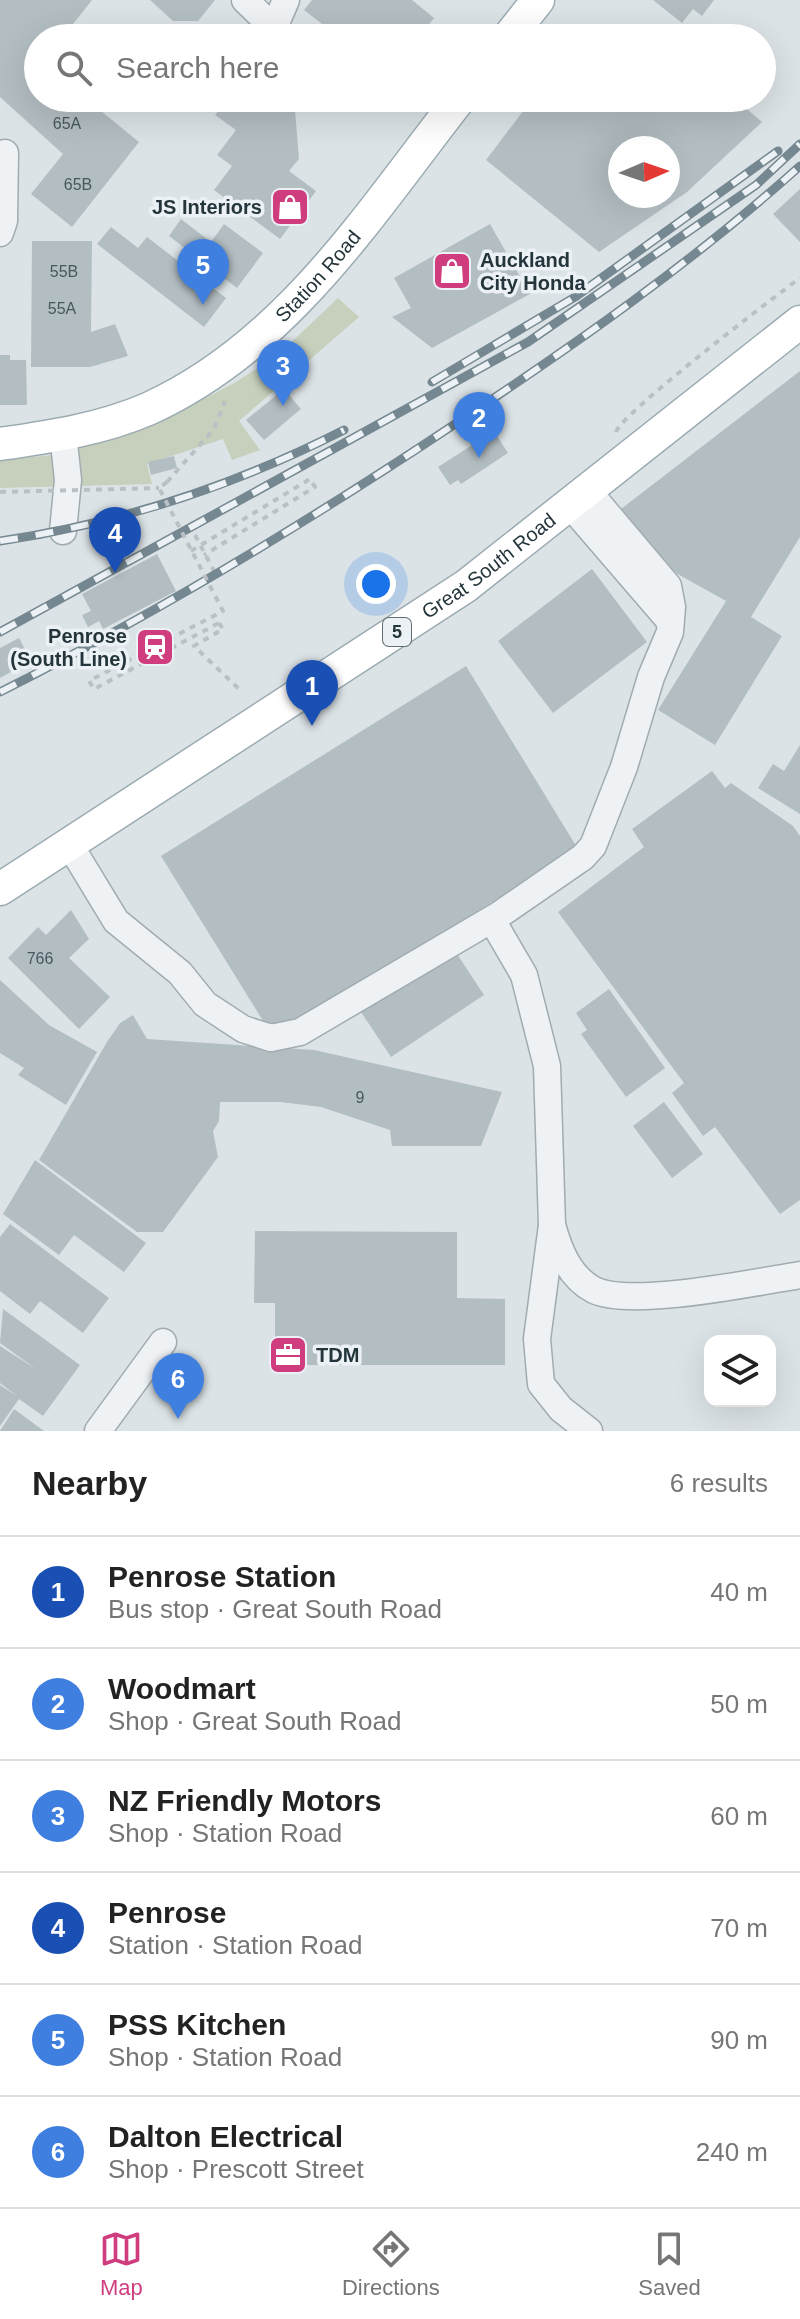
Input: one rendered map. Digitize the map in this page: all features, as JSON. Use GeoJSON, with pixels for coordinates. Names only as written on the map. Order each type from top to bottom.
{"type":"FeatureCollection","features":[{"type":"Feature","properties":{"kind":"main road"},"geometry":{"type":"LineString","coordinates":[[519,24],[538,0]]}},
{"type":"Feature","properties":{"kind":"main road","name":"Station Road"},"geometry":{"type":"LineString","coordinates":[[0,444],[63,434],[148,409],[247,349],[295,306],[449,112]]}},
{"type":"Feature","properties":{"kind":"main road","name":"Great South Road"},"geometry":{"type":"LineString","coordinates":[[0,889],[68,842],[429,611],[800,322]]}},
{"type":"Feature","properties":{"kind":"street"},"geometry":{"type":"LineString","coordinates":[[245,0],[270,24]]}},
{"type":"Feature","properties":{"kind":"street"},"geometry":{"type":"LineString","coordinates":[[281,24],[286,0]]}},
{"type":"Feature","properties":{"kind":"street"},"geometry":{"type":"LineString","coordinates":[[0,233],[4,221],[5,153]]}},
{"type":"Feature","properties":{"kind":"street"},"geometry":{"type":"LineString","coordinates":[[63,434],[68,480],[63,531]]}},
{"type":"Feature","properties":{"kind":"street"},"geometry":{"type":"LineString","coordinates":[[68,842],[125,931],[180,973],[205,1004],[243,1029],[271,1038],[300,1032],[492,920],[583,857],[593,846],[624,767],[651,677],[670,632],[672,607],[668,586],[578,497]]}},
{"type":"Feature","properties":{"kind":"street"},"geometry":{"type":"LineString","coordinates":[[492,920],[524,975],[547,1066],[552,1225],[542,1281],[538,1368],[541,1384],[550,1399],[589,1431]]}},
{"type":"Feature","properties":{"kind":"street"},"geometry":{"type":"LineString","coordinates":[[552,1225],[561,1254],[574,1273],[592,1289],[614,1297],[719,1289],[800,1275]]}},
{"type":"Feature","properties":{"kind":"street"},"geometry":{"type":"LineString","coordinates":[[98,1431],[163,1342]]}},
{"type":"Feature","properties":{"kind":"path"},"geometry":{"type":"LineString","coordinates":[[616,432],[618,425],[800,278]]}},
{"type":"Feature","properties":{"kind":"path"},"geometry":{"type":"LineString","coordinates":[[0,492],[159,488],[214,429],[225,401]]}},
{"type":"Feature","properties":{"kind":"path"},"geometry":{"type":"LineString","coordinates":[[191,552],[310,479],[315,487],[204,555]]}},
{"type":"Feature","properties":{"kind":"path"},"geometry":{"type":"LineString","coordinates":[[159,488],[223,611],[89,681],[94,689],[219,623],[223,629],[194,646],[241,691]]}},
{"type":"Feature","properties":{"kind":"path"},"geometry":{"type":"LineString","coordinates":[[195,535],[214,571]]}},
{"type":"Feature","properties":{"kind":"green space"},"geometry":{"type":"Polygon","coordinates":[[[338,298],[359,317],[239,421],[260,450],[232,460],[223,439],[147,464],[152,484],[0,488],[0,460],[64,454],[179,412],[236,382],[279,354],[338,298]]]}},
{"type":"Feature","properties":{"kind":"building"},"geometry":{"type":"Polygon","coordinates":[[[0,0],[92,0],[73,24],[24,24],[24,112],[102,112],[139,142],[72,227],[31,194],[63,154],[0,97],[0,0]]]}},
{"type":"Feature","properties":{"kind":"building"},"geometry":{"type":"Polygon","coordinates":[[[150,0],[215,0],[198,21],[173,21],[150,0]]]}},
{"type":"Feature","properties":{"kind":"building"},"geometry":{"type":"Polygon","coordinates":[[[312,0],[412,0],[434,18],[430,24],[322,24],[304,10],[312,0]]]}},
{"type":"Feature","properties":{"kind":"building"},"geometry":{"type":"Polygon","coordinates":[[[653,0],[714,0],[702,16],[693,9],[682,23],[653,0]]]}},
{"type":"Feature","properties":{"kind":"building"},"geometry":{"type":"Polygon","coordinates":[[[217,112],[295,112],[299,159],[289,171],[316,191],[280,239],[214,190],[232,166],[217,155],[236,130],[215,115],[217,112]]]}},
{"type":"Feature","properties":{"kind":"building"},"geometry":{"type":"Polygon","coordinates":[[[522,112],[750,112],[762,122],[680,197],[680,136],[608,136],[608,208],[664,208],[599,252],[486,160],[522,112]]]}},
{"type":"Feature","properties":{"kind":"building"},"geometry":{"type":"Polygon","coordinates":[[[800,189],[800,242],[773,214],[800,189]]]}},
{"type":"Feature","properties":{"kind":"building"},"geometry":{"type":"Polygon","coordinates":[[[181,219],[211,242],[224,224],[263,253],[237,288],[169,236],[181,219]]]}},
{"type":"Feature","properties":{"kind":"building"},"geometry":{"type":"Polygon","coordinates":[[[490,224],[530,294],[432,348],[392,317],[411,308],[394,278],[490,224]]]}},
{"type":"Feature","properties":{"kind":"building"},"geometry":{"type":"Polygon","coordinates":[[[111,227],[138,248],[147,237],[226,298],[204,327],[97,244],[111,227]]]}},
{"type":"Feature","properties":{"kind":"building"},"geometry":{"type":"Polygon","coordinates":[[[32,241],[92,241],[91,332],[115,324],[128,356],[90,367],[31,367],[32,241]]]}},
{"type":"Feature","properties":{"kind":"building"},"geometry":{"type":"Polygon","coordinates":[[[0,355],[10,355],[10,360],[26,360],[27,405],[0,405],[0,355]]]}},
{"type":"Feature","properties":{"kind":"building"},"geometry":{"type":"Polygon","coordinates":[[[800,371],[800,537],[751,617],[782,636],[715,745],[658,710],[726,601],[656,562],[654,554],[621,509],[800,371]]]}},
{"type":"Feature","properties":{"kind":"building"},"geometry":{"type":"Polygon","coordinates":[[[284,389],[301,409],[264,440],[246,420],[284,389]]]}},
{"type":"Feature","properties":{"kind":"building"},"geometry":{"type":"Polygon","coordinates":[[[494,431],[508,453],[461,484],[458,480],[450,485],[438,467],[494,431]]]}},
{"type":"Feature","properties":{"kind":"building"},"geometry":{"type":"Polygon","coordinates":[[[174,456],[177,468],[151,475],[148,462],[174,456]]]}},
{"type":"Feature","properties":{"kind":"building"},"geometry":{"type":"Polygon","coordinates":[[[157,554],[176,591],[103,629],[99,621],[88,627],[82,615],[91,611],[82,594],[157,554]]]}},
{"type":"Feature","properties":{"kind":"building"},"geometry":{"type":"Polygon","coordinates":[[[592,569],[647,642],[553,713],[498,641],[592,569]]]}},
{"type":"Feature","properties":{"kind":"building"},"geometry":{"type":"Polygon","coordinates":[[[19,638],[31,661],[0,678],[0,648],[19,638]]]}},
{"type":"Feature","properties":{"kind":"building"},"geometry":{"type":"Polygon","coordinates":[[[466,666],[578,849],[273,1037],[161,856],[466,666]]]}},
{"type":"Feature","properties":{"kind":"building"},"geometry":{"type":"Polygon","coordinates":[[[800,745],[800,814],[758,788],[773,764],[784,771],[800,745]]]}},
{"type":"Feature","properties":{"kind":"building"},"geometry":{"type":"Polygon","coordinates":[[[712,771],[725,788],[731,783],[793,826],[800,836],[800,1200],[780,1214],[715,1127],[703,1136],[672,1093],[684,1083],[558,912],[644,847],[632,829],[712,771]]]}},
{"type":"Feature","properties":{"kind":"building"},"geometry":{"type":"Polygon","coordinates":[[[71,910],[89,939],[69,958],[110,997],[79,1029],[8,958],[38,927],[46,935],[71,910]]]}},
{"type":"Feature","properties":{"kind":"building"},"geometry":{"type":"Polygon","coordinates":[[[455,951],[484,995],[391,1057],[361,1012],[455,951]]]}},
{"type":"Feature","properties":{"kind":"building"},"geometry":{"type":"Polygon","coordinates":[[[0,980],[49,1025],[97,1052],[66,1105],[18,1075],[24,1068],[0,1053],[0,980]]]}},
{"type":"Feature","properties":{"kind":"building"},"geometry":{"type":"Polygon","coordinates":[[[609,989],[665,1068],[626,1097],[581,1034],[587,1030],[576,1013],[609,989]]]}},
{"type":"Feature","properties":{"kind":"building"},"geometry":{"type":"Polygon","coordinates":[[[133,1015],[147,1039],[314,1050],[502,1092],[481,1146],[392,1146],[390,1130],[321,1107],[280,1102],[220,1102],[219,1121],[213,1131],[218,1157],[163,1232],[137,1232],[39,1160],[107,1042],[120,1023],[133,1015]]]}},
{"type":"Feature","properties":{"kind":"building"},"geometry":{"type":"Polygon","coordinates":[[[664,1102],[703,1154],[672,1178],[633,1126],[664,1102]]]}},
{"type":"Feature","properties":{"kind":"building"},"geometry":{"type":"Polygon","coordinates":[[[35,1160],[146,1243],[124,1272],[74,1235],[59,1255],[3,1214],[35,1160]]]}},
{"type":"Feature","properties":{"kind":"building"},"geometry":{"type":"Polygon","coordinates":[[[10,1224],[109,1298],[83,1333],[40,1301],[30,1314],[0,1291],[0,1237],[10,1224]]]}},
{"type":"Feature","properties":{"kind":"building"},"geometry":{"type":"Polygon","coordinates":[[[255,1231],[457,1232],[457,1298],[505,1299],[505,1365],[275,1365],[275,1303],[254,1303],[255,1231]]]}},
{"type":"Feature","properties":{"kind":"building"},"geometry":{"type":"Polygon","coordinates":[[[3,1309],[80,1365],[43,1416],[19,1399],[0,1426],[0,1385],[17,1396],[0,1383],[0,1346],[36,1369],[0,1343],[3,1309]]]}},
{"type":"Feature","properties":{"kind":"building"},"geometry":{"type":"Polygon","coordinates":[[[14,1409],[44,1431],[0,1431],[14,1409]]]}},
{"type":"Feature","properties":{"kind":"railway"},"geometry":{"type":"LineString","coordinates":[[0,632],[528,342],[756,185],[800,144]]}},
{"type":"Feature","properties":{"kind":"railway"},"geometry":{"type":"LineString","coordinates":[[432,382],[575,297],[778,151]]}},
{"type":"Feature","properties":{"kind":"railway"},"geometry":{"type":"LineString","coordinates":[[0,692],[230,566],[452,426],[631,302],[717,236],[800,166]]}},
{"type":"Feature","properties":{"kind":"railway"},"geometry":{"type":"LineString","coordinates":[[0,541],[90,524],[176,500],[261,468],[344,430]]}},
{"type":"Feature","properties":{"kind":"place","name":"JS Interiors"},"geometry":{"type":"Point","coordinates":[290,207]}},
{"type":"Feature","properties":{"kind":"place","name":"Auckland City Honda"},"geometry":{"type":"Point","coordinates":[452,271]}},
{"type":"Feature","properties":{"kind":"place","name":"PSS Kitchen"},"geometry":{"type":"Point","coordinates":[203,305]}},
{"type":"Feature","properties":{"kind":"place","name":"NZ Friendly Motors"},"geometry":{"type":"Point","coordinates":[283,406]}},
{"type":"Feature","properties":{"kind":"place","name":"Woodmart"},"geometry":{"type":"Point","coordinates":[479,458]}},
{"type":"Feature","properties":{"kind":"place","name":"Penrose"},"geometry":{"type":"Point","coordinates":[115,573]}},
{"type":"Feature","properties":{"kind":"place","name":"Penrose (South Line)"},"geometry":{"type":"Point","coordinates":[155,647]}},
{"type":"Feature","properties":{"kind":"place","name":"Penrose Station"},"geometry":{"type":"Point","coordinates":[312,726]}},
{"type":"Feature","properties":{"kind":"place","name":"TDM"},"geometry":{"type":"Point","coordinates":[288,1355]}},
{"type":"Feature","properties":{"kind":"place","name":"Dalton Electrical"},"geometry":{"type":"Point","coordinates":[178,1419]}}]}
